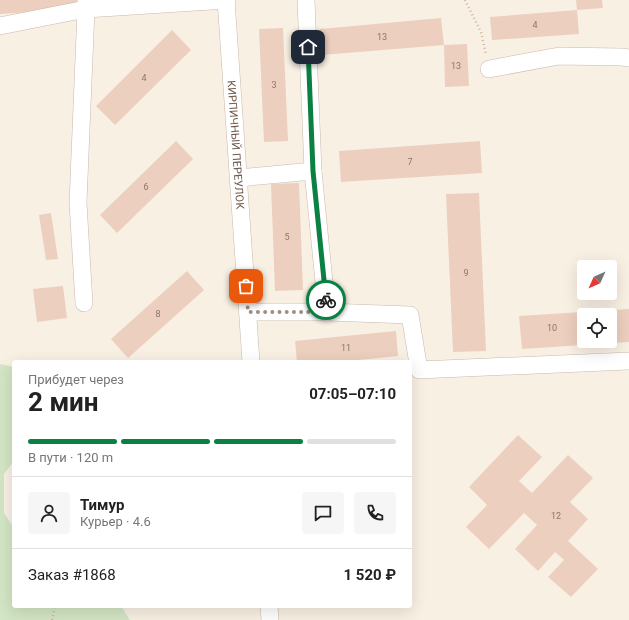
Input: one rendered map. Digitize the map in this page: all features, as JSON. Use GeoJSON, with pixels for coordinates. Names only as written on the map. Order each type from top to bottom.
{"type":"FeatureCollection","features":[{"type":"Feature","properties":{"kind":"lane"},"geometry":{"type":"LineString","coordinates":[[0,26],[86,4],[227,0]]}},
{"type":"Feature","properties":{"kind":"lane","name":"КИРПИЧНЫЙ ПЕРЕУЛОК"},"geometry":{"type":"LineString","coordinates":[[227,0],[252,360]]}},
{"type":"Feature","properties":{"kind":"lane"},"geometry":{"type":"LineString","coordinates":[[306,0],[313,171],[327,312]]}},
{"type":"Feature","properties":{"kind":"lane"},"geometry":{"type":"LineString","coordinates":[[84,303],[78,203],[86,4]]}},
{"type":"Feature","properties":{"kind":"lane"},"geometry":{"type":"LineString","coordinates":[[489,69],[559,56],[629,58]]}},
{"type":"Feature","properties":{"kind":"lane"},"geometry":{"type":"LineString","coordinates":[[239,178],[313,171]]}},
{"type":"Feature","properties":{"kind":"lane"},"geometry":{"type":"LineString","coordinates":[[248,312],[327,312],[410,315],[419,370],[629,361]]}},
{"type":"Feature","properties":{"kind":"lane"},"geometry":{"type":"LineString","coordinates":[[268,608],[270,620]]}},
{"type":"Feature","properties":{"kind":"path"},"geometry":{"type":"LineString","coordinates":[[465,0],[481,32],[489,69]]}},
{"type":"Feature","properties":{"kind":"path"},"geometry":{"type":"LineString","coordinates":[[52,620],[54,608]]}},
{"type":"Feature","properties":{"kind":"green space"},"geometry":{"type":"Polygon","coordinates":[[[0,364],[12,367],[12,464],[4,474],[4,513],[12,525],[12,608],[122,608],[130,620],[0,620],[0,364]]]}},
{"type":"Feature","properties":{"kind":"building"},"geometry":{"type":"Polygon","coordinates":[[[0,0],[77,0],[77,9],[0,14],[0,0]]]}},
{"type":"Feature","properties":{"kind":"building"},"geometry":{"type":"Polygon","coordinates":[[[576,0],[602,0],[603,8],[577,10],[576,0]]]}},
{"type":"Feature","properties":{"kind":"building"},"geometry":{"type":"Polygon","coordinates":[[[577,10],[579,34],[492,40],[490,17],[577,10]]]}},
{"type":"Feature","properties":{"kind":"building"},"geometry":{"type":"Polygon","coordinates":[[[441,18],[444,45],[322,55],[320,29],[441,18]]]}},
{"type":"Feature","properties":{"kind":"building"},"geometry":{"type":"Polygon","coordinates":[[[283,28],[288,141],[264,142],[259,29],[283,28]]]}},
{"type":"Feature","properties":{"kind":"building"},"geometry":{"type":"Polygon","coordinates":[[[172,30],[191,50],[115,125],[96,106],[172,30]]]}},
{"type":"Feature","properties":{"kind":"building"},"geometry":{"type":"Polygon","coordinates":[[[467,44],[469,86],[445,87],[444,45],[467,44]]]}},
{"type":"Feature","properties":{"kind":"building"},"geometry":{"type":"Polygon","coordinates":[[[176,141],[193,159],[117,233],[100,215],[176,141]]]}},
{"type":"Feature","properties":{"kind":"building"},"geometry":{"type":"Polygon","coordinates":[[[480,141],[482,173],[341,182],[339,151],[480,141]]]}},
{"type":"Feature","properties":{"kind":"building"},"geometry":{"type":"Polygon","coordinates":[[[299,183],[303,290],[275,291],[271,184],[299,183]]]}},
{"type":"Feature","properties":{"kind":"building"},"geometry":{"type":"Polygon","coordinates":[[[479,193],[486,351],[453,352],[446,194],[479,193]]]}},
{"type":"Feature","properties":{"kind":"building"},"geometry":{"type":"Polygon","coordinates":[[[51,213],[58,259],[46,260],[39,215],[51,213]]]}},
{"type":"Feature","properties":{"kind":"building"},"geometry":{"type":"Polygon","coordinates":[[[187,271],[204,290],[128,358],[111,339],[187,271]]]}},
{"type":"Feature","properties":{"kind":"building"},"geometry":{"type":"Polygon","coordinates":[[[63,286],[67,318],[37,322],[33,289],[63,286]]]}},
{"type":"Feature","properties":{"kind":"building"},"geometry":{"type":"Polygon","coordinates":[[[629,309],[629,342],[617,343],[617,310],[629,309]]]}},
{"type":"Feature","properties":{"kind":"building"},"geometry":{"type":"Polygon","coordinates":[[[577,312],[577,345],[522,349],[519,316],[577,312]]]}},
{"type":"Feature","properties":{"kind":"building"},"geometry":{"type":"Polygon","coordinates":[[[396,331],[398,356],[359,360],[297,360],[295,341],[396,331]]]}},
{"type":"Feature","properties":{"kind":"building"},"geometry":{"type":"Polygon","coordinates":[[[518,435],[542,457],[519,481],[532,493],[568,455],[593,478],[570,502],[588,519],[568,541],[598,569],[571,597],[548,577],[564,560],[555,552],[538,571],[515,549],[537,525],[524,513],[489,549],[466,527],[487,505],[469,487],[518,435]]]}},
{"type":"Feature","properties":{"kind":"way so far"},"geometry":{"type":"LineString","coordinates":[[246,286],[248,312],[327,312],[326,300]]}},
{"type":"Feature","properties":{"kind":"route"},"geometry":{"type":"LineString","coordinates":[[308,47],[313,171],[326,300]]}}]}
